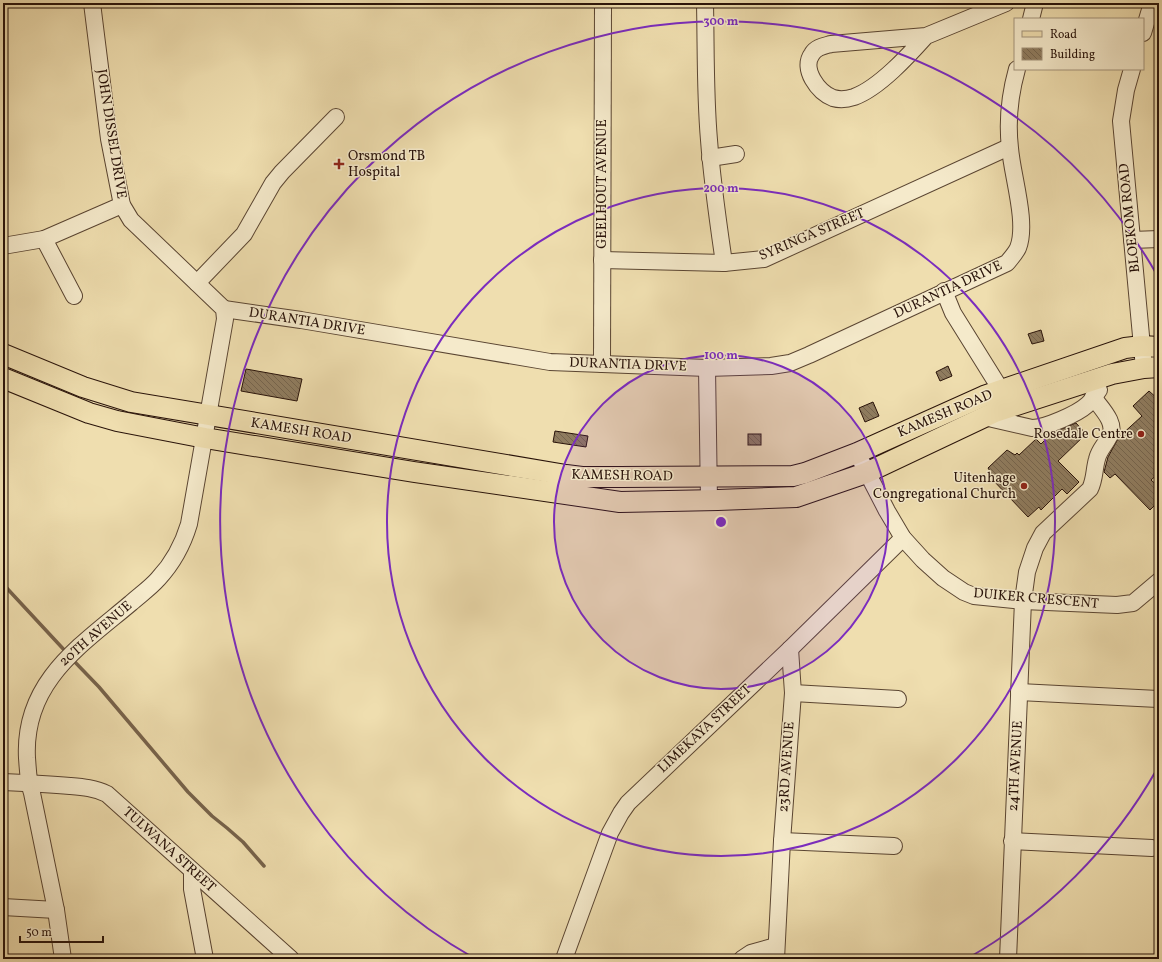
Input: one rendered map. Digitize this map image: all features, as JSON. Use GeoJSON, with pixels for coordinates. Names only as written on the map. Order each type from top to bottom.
{"type":"FeatureCollection","features":[{"type":"Feature","properties":{"kind":"main road","name":"KAMESH ROAD"},"geometry":{"type":"LineString","coordinates":[[3,354],[83,387],[125,401],[582,477],[793,476],[805,473],[857,453],[984,396],[1125,348],[1150,346]]}},
{"type":"Feature","properties":{"kind":"main road","name":"KAMESH ROAD"},"geometry":{"type":"LineString","coordinates":[[3,378],[89,413],[117,421],[204,438],[414,472],[620,502],[709,501],[796,497],[866,473],[996,412],[1112,374],[1152,367]]}},
{"type":"Feature","properties":{"kind":"street","name":"JOHN DISSEL DRIVE"},"geometry":{"type":"LineString","coordinates":[[92,3],[109,139],[122,205],[131,220],[224,310]]}},
{"type":"Feature","properties":{"kind":"street","name":"GEELHOUT AVENUE"},"geometry":{"type":"LineString","coordinates":[[602,364],[603,3]]}},
{"type":"Feature","properties":{"kind":"street"},"geometry":{"type":"LineString","coordinates":[[705,3],[706,92],[710,158],[724,263]]}},
{"type":"Feature","properties":{"kind":"street"},"geometry":{"type":"LineString","coordinates":[[926,36],[903,62],[875,84],[854,97],[842,99],[833,98],[825,93],[815,83],[811,74],[809,62],[812,53],[820,47],[831,44],[926,36],[1006,3]]}},
{"type":"Feature","properties":{"kind":"street"},"geometry":{"type":"LineString","coordinates":[[1031,18],[1035,3]]}},
{"type":"Feature","properties":{"kind":"street"},"geometry":{"type":"LineString","coordinates":[[1144,30],[1152,3]]}},
{"type":"Feature","properties":{"kind":"street","name":"DURANTIA DRIVE"},"geometry":{"type":"LineString","coordinates":[[224,310],[300,320],[550,362],[707,368],[771,366],[790,363],[809,356],[1006,263],[1014,256],[1021,238],[1020,216],[1010,147],[1010,104],[1012,85],[1017,70]]}},
{"type":"Feature","properties":{"kind":"street","name":"BLOEKOM ROAD"},"geometry":{"type":"LineString","coordinates":[[1132,70],[1126,90],[1121,121],[1132,240],[1150,346],[1152,367]]}},
{"type":"Feature","properties":{"kind":"street"},"geometry":{"type":"LineString","coordinates":[[197,283],[244,234],[270,189],[282,172],[336,117]]}},
{"type":"Feature","properties":{"kind":"street","name":"SYRINGA STREET"},"geometry":{"type":"LineString","coordinates":[[602,260],[724,263],[764,259],[1010,147]]}},
{"type":"Feature","properties":{"kind":"street"},"geometry":{"type":"LineString","coordinates":[[710,158],[736,154]]}},
{"type":"Feature","properties":{"kind":"street"},"geometry":{"type":"LineString","coordinates":[[3,246],[44,239],[122,205]]}},
{"type":"Feature","properties":{"kind":"street"},"geometry":{"type":"LineString","coordinates":[[44,239],[74,296]]}},
{"type":"Feature","properties":{"kind":"street"},"geometry":{"type":"LineString","coordinates":[[1132,240],[1159,239]]}},
{"type":"Feature","properties":{"kind":"street"},"geometry":{"type":"LineString","coordinates":[[944,291],[953,313],[1001,390]]}},
{"type":"Feature","properties":{"kind":"street"},"geometry":{"type":"LineString","coordinates":[[204,438],[225,319],[224,310]]}},
{"type":"Feature","properties":{"kind":"street"},"geometry":{"type":"LineString","coordinates":[[707,368],[709,501]]}},
{"type":"Feature","properties":{"kind":"street"},"geometry":{"type":"LineString","coordinates":[[984,417],[1032,428],[1039,428],[1074,414],[1090,401],[1112,374]]}},
{"type":"Feature","properties":{"kind":"street","name":"24TH AVENUE"},"geometry":{"type":"LineString","coordinates":[[1008,959],[1012,841],[1020,692],[1022,601],[1034,548],[1043,534],[1090,488],[1093,482],[1095,465],[1100,451],[1110,436],[1112,430],[1111,421],[1090,401]]}},
{"type":"Feature","properties":{"kind":"street","name":"20TH AVENUE"},"geometry":{"type":"LineString","coordinates":[[64,959],[56,910],[29,783],[27,748],[28,731],[34,708],[48,680],[64,660],[153,584],[176,555],[184,540],[189,524],[204,438]]}},
{"type":"Feature","properties":{"kind":"street","name":"DUIKER CRESCENT"},"geometry":{"type":"LineString","coordinates":[[857,453],[866,473],[903,538],[923,560],[943,578],[964,592],[974,596],[1022,601],[1117,605],[1133,603],[1159,581]]}},
{"type":"Feature","properties":{"kind":"street","name":"LIMEKAYA STREET"},"geometry":{"type":"LineString","coordinates":[[564,959],[610,833],[628,803],[790,649],[903,538]]}},
{"type":"Feature","properties":{"kind":"street","name":"23RD AVENUE"},"geometry":{"type":"LineString","coordinates":[[776,953],[792,693],[790,649]]}},
{"type":"Feature","properties":{"kind":"street"},"geometry":{"type":"LineString","coordinates":[[1020,692],[1158,699]]}},
{"type":"Feature","properties":{"kind":"street"},"geometry":{"type":"LineString","coordinates":[[792,693],[898,699]]}},
{"type":"Feature","properties":{"kind":"street","name":"TULWANA STREET"},"geometry":{"type":"LineString","coordinates":[[3,782],[85,788],[98,790],[107,794],[291,959]]}},
{"type":"Feature","properties":{"kind":"street"},"geometry":{"type":"LineString","coordinates":[[1012,841],[1152,848]]}},
{"type":"Feature","properties":{"kind":"street"},"geometry":{"type":"LineString","coordinates":[[782,842],[894,846]]}},
{"type":"Feature","properties":{"kind":"street"},"geometry":{"type":"LineString","coordinates":[[192,871],[192,889],[205,959]]}},
{"type":"Feature","properties":{"kind":"street"},"geometry":{"type":"LineString","coordinates":[[3,907],[56,910]]}},
{"type":"Feature","properties":{"kind":"street"},"geometry":{"type":"LineString","coordinates":[[742,959],[752,953],[776,953]]}},
{"type":"Feature","properties":{"kind":"building"},"geometry":{"type":"Polygon","coordinates":[[[1041,330],[1044,341],[1032,344],[1028,334],[1041,330]]]}},
{"type":"Feature","properties":{"kind":"building"},"geometry":{"type":"Polygon","coordinates":[[[948,366],[952,376],[940,381],[936,372],[948,366]]]}},
{"type":"Feature","properties":{"kind":"building"},"geometry":{"type":"Polygon","coordinates":[[[246,369],[302,379],[297,401],[241,391],[246,369]]]}},
{"type":"Feature","properties":{"kind":"building","name":"Rosedale Centre"},"geometry":{"type":"Polygon","coordinates":[[[1149,391],[1159,400],[1159,473],[1151,480],[1159,487],[1159,501],[1150,510],[1115,474],[1110,478],[1104,472],[1108,457],[1119,437],[1142,416],[1133,406],[1149,391]]]}},
{"type":"Feature","properties":{"kind":"building"},"geometry":{"type":"Polygon","coordinates":[[[873,402],[879,416],[865,422],[859,408],[873,402]]]}},
{"type":"Feature","properties":{"kind":"building"},"geometry":{"type":"Polygon","coordinates":[[[1076,423],[1086,434],[1058,461],[1079,482],[1067,494],[1062,489],[1041,510],[1039,507],[1028,517],[991,478],[993,476],[988,468],[1007,450],[1015,455],[1017,453],[1019,455],[1036,439],[1041,444],[1052,433],[1076,423]]]}},
{"type":"Feature","properties":{"kind":"building"},"geometry":{"type":"Polygon","coordinates":[[[555,431],[588,436],[586,447],[553,442],[555,431]]]}},
{"type":"Feature","properties":{"kind":"building"},"geometry":{"type":"Polygon","coordinates":[[[748,434],[761,434],[761,445],[748,445],[748,434]]]}},
{"type":"Feature","properties":{"kind":"waterway"},"geometry":{"type":"LineString","coordinates":[[3,584],[67,653]]}},
{"type":"Feature","properties":{"kind":"waterway"},"geometry":{"type":"LineString","coordinates":[[72,659],[99,687],[188,792],[212,816],[243,842],[264,866]]}},
{"type":"Feature","properties":{"kind":"place","name":"Orsmond TB Hospital"},"geometry":{"type":"Point","coordinates":[339,164]}},
{"type":"Feature","properties":{"kind":"place","name":"Rosedale Centre"},"geometry":{"type":"Point","coordinates":[1141,434]}},
{"type":"Feature","properties":{"kind":"place","name":"Uitenhage Congregational Church"},"geometry":{"type":"Point","coordinates":[1024,486]}}]}
